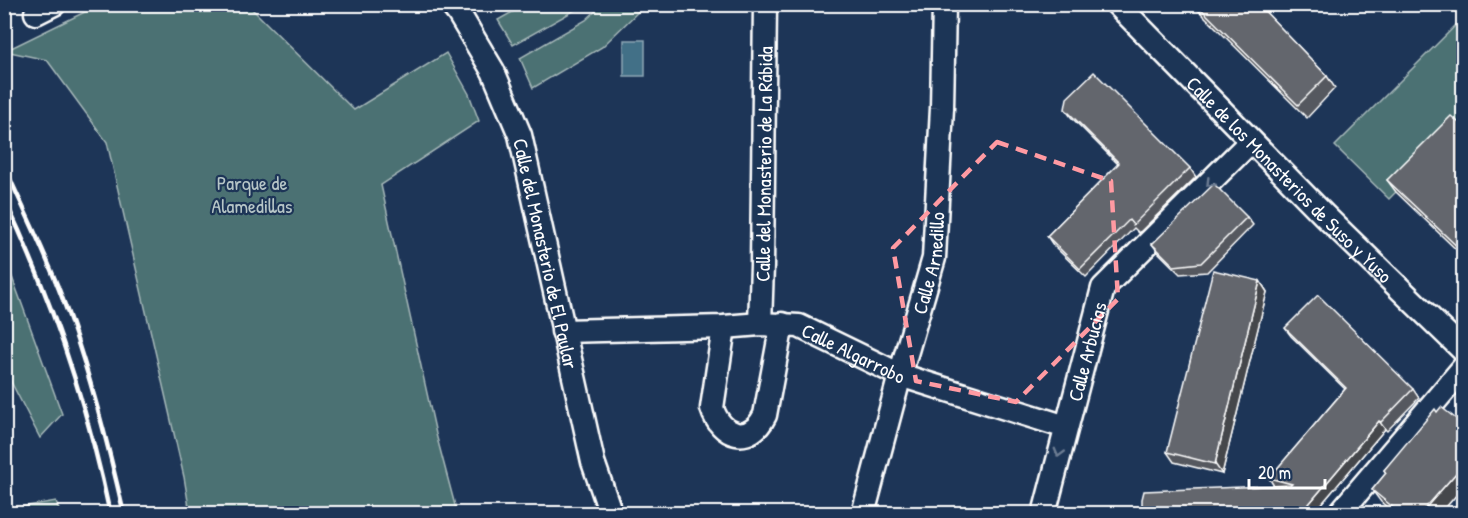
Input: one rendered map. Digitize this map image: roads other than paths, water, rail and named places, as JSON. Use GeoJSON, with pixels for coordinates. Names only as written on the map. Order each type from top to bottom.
{"type":"FeatureCollection","features":[{"type":"Feature","properties":{"kind":"street","name":"Calle del Monasterio de El Paular"},"geometry":{"type":"LineString","coordinates":[[451,4],[493,71],[520,135],[593,462],[611,513]]}},
{"type":"Feature","properties":{"kind":"street","name":"Calle del Monasterio de La Rábida"},"geometry":{"type":"LineString","coordinates":[[724,327],[712,408],[720,424],[737,435],[753,431],[760,426],[765,415],[771,324],[762,266],[765,4]]}},
{"type":"Feature","properties":{"kind":"street","name":"Calle Arnedillo"},"geometry":{"type":"LineString","coordinates":[[863,513],[934,258],[942,108],[944,4]]}},
{"type":"Feature","properties":{"kind":"street","name":"Calle de los Monasterios de Suso y Yuso"},"geometry":{"type":"LineString","coordinates":[[1117,4],[1251,141],[1464,351]]}},
{"type":"Feature","properties":{"kind":"street","name":"Calle Arbucias"},"geometry":{"type":"LineString","coordinates":[[1044,513],[1103,288],[1251,141]]}},
{"type":"Feature","properties":{"kind":"street","name":"Calle Algarrobo"},"geometry":{"type":"LineString","coordinates":[[563,331],[771,324],[799,326],[900,375],[1066,427]]}},
{"type":"Feature","properties":{"kind":"street"},"geometry":{"type":"LineString","coordinates":[[1348,510],[1464,368]]}},
{"type":"Feature","properties":{"kind":"water"},"geometry":{"type":"Polygon","coordinates":[[[624,40],[645,40],[645,76],[624,76],[624,40]]]}},
{"type":"Feature","properties":{"kind":"railway"},"geometry":{"type":"LineString","coordinates":[[4,166],[47,261],[70,319],[100,415],[124,514]]}},
{"type":"Feature","properties":{"kind":"railway"},"geometry":{"type":"LineString","coordinates":[[4,198],[53,313],[79,392],[110,514]]}},
{"type":"Feature","properties":{"kind":"park label","name":"Parque de Alamedillas"},"geometry":{"type":"Point","coordinates":[252,194]}}]}
